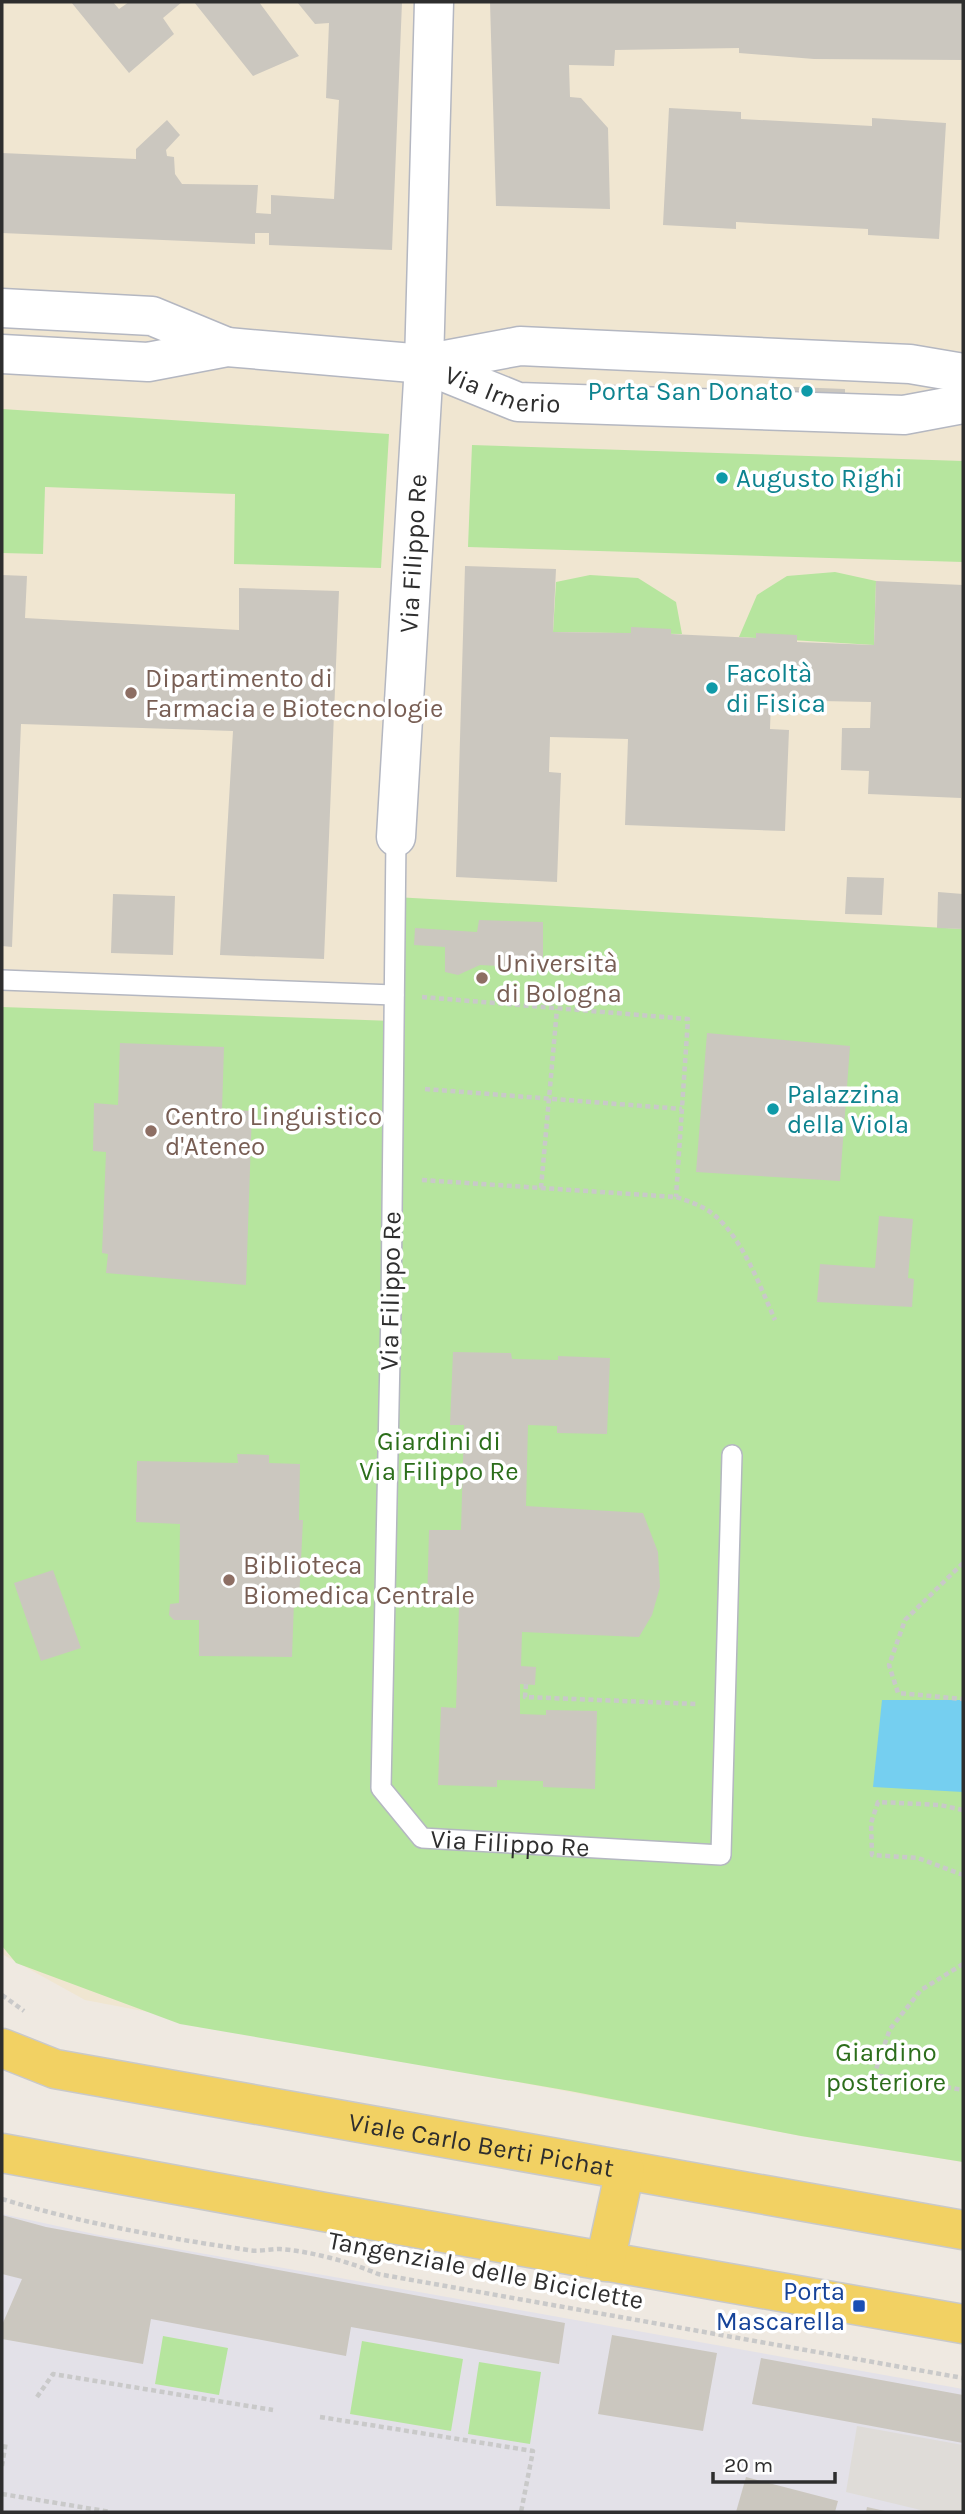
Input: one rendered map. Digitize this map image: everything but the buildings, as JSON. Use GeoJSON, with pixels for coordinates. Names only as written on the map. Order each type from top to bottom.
{"type":"FeatureCollection","features":[{"type":"Feature","properties":{"kind":"main road","name":"Viale Carlo Berti Pichat"},"geometry":{"type":"LineString","coordinates":[[2,2048],[55,2069],[963,2230]]}},
{"type":"Feature","properties":{"kind":"main road"},"geometry":{"type":"LineString","coordinates":[[2,2152],[963,2324]]}},
{"type":"Feature","properties":{"kind":"main road"},"geometry":{"type":"LineString","coordinates":[[605,2262],[625,2170]]}},
{"type":"Feature","properties":{"kind":"street","name":"Via Filippo Re"},"geometry":{"type":"LineString","coordinates":[[396,837],[424,364],[434,2]]}},
{"type":"Feature","properties":{"kind":"street","name":"Via Irnerio"},"geometry":{"type":"LineString","coordinates":[[2,308],[152,316],[227,347]]}},
{"type":"Feature","properties":{"kind":"street","name":"Via Irnerio"},"geometry":{"type":"LineString","coordinates":[[2,354],[148,362],[227,347],[424,364],[520,346],[910,363],[963,373]]}},
{"type":"Feature","properties":{"kind":"street","name":"Via Irnerio"},"geometry":{"type":"LineString","coordinates":[[424,364],[517,402],[904,415],[963,404]]}},
{"type":"Feature","properties":{"kind":"lane","name":"Via Filippo Re"},"geometry":{"type":"LineString","coordinates":[[396,837],[381,1788],[422,1838],[722,1855],[732,1455]]}},
{"type":"Feature","properties":{"kind":"lane"},"geometry":{"type":"LineString","coordinates":[[2,980],[394,995]]}},
{"type":"Feature","properties":{"kind":"path"},"geometry":{"type":"LineString","coordinates":[[394,995],[688,1018],[676,1197]]}},
{"type":"Feature","properties":{"kind":"path"},"geometry":{"type":"LineString","coordinates":[[541,1188],[557,1009]]}},
{"type":"Feature","properties":{"kind":"path"},"geometry":{"type":"LineString","coordinates":[[393,1086],[682,1109]]}},
{"type":"Feature","properties":{"kind":"path"},"geometry":{"type":"LineString","coordinates":[[392,1178],[676,1197],[704,1208],[731,1233],[775,1320]]}},
{"type":"Feature","properties":{"kind":"path"},"geometry":{"type":"LineString","coordinates":[[963,1563],[905,1620],[889,1665],[898,1693],[963,1699]]}},
{"type":"Feature","properties":{"kind":"path"},"geometry":{"type":"LineString","coordinates":[[526,1684],[525,1697],[726,1705]]}},
{"type":"Feature","properties":{"kind":"path"},"geometry":{"type":"LineString","coordinates":[[963,1810],[940,1805],[878,1802],[871,1823],[873,1855],[918,1858],[963,1875]]}},
{"type":"Feature","properties":{"kind":"path"},"geometry":{"type":"LineString","coordinates":[[963,1964],[921,1990],[890,2029],[874,2075],[963,2090]]}},
{"type":"Feature","properties":{"kind":"path","name":"Tangenziale delle Biciclette"},"geometry":{"type":"LineString","coordinates":[[2,2199],[45,2212],[147,2232],[251,2251],[280,2249],[353,2263],[378,2274],[963,2378]]}},
{"type":"Feature","properties":{"kind":"path"},"geometry":{"type":"LineString","coordinates":[[37,2397],[53,2374],[273,2410]]}},
{"type":"Feature","properties":{"kind":"path"},"geometry":{"type":"LineString","coordinates":[[320,2417],[533,2452],[522,2512]]}},
{"type":"Feature","properties":{"kind":"path"},"geometry":{"type":"LineString","coordinates":[[2,2466],[6,2441]]}},
{"type":"Feature","properties":{"kind":"path"},"geometry":{"type":"LineString","coordinates":[[2,2494],[111,2512]]}},
{"type":"Feature","properties":{"kind":"shaded area","name":"Università di Bologna"},"geometry":{"type":"Polygon","coordinates":[[[2,2],[963,2],[963,2162],[801,2136],[85,2000],[2,1954],[2,2]]]}},
{"type":"Feature","properties":{"kind":"shaded area"},"geometry":{"type":"Polygon","coordinates":[[[2,2214],[99,2235],[963,2389],[963,2512],[2,2512],[2,2214]]]}},
{"type":"Feature","properties":{"kind":"shaded area"},"geometry":{"type":"Polygon","coordinates":[[[857,2426],[963,2445],[963,2512],[929,2512],[846,2492],[857,2426]]]}},
{"type":"Feature","properties":{"kind":"green space"},"geometry":{"type":"Polygon","coordinates":[[[2,409],[389,434],[381,568],[234,564],[235,494],[45,487],[43,554],[2,553],[2,409]]]}},
{"type":"Feature","properties":{"kind":"green space"},"geometry":{"type":"Polygon","coordinates":[[[472,445],[963,461],[963,562],[468,547],[472,445]]]}},
{"type":"Feature","properties":{"kind":"green space"},"geometry":{"type":"Polygon","coordinates":[[[835,572],[876,581],[874,645],[739,637],[757,595],[787,576],[835,572]]]}},
{"type":"Feature","properties":{"kind":"green space"},"geometry":{"type":"Polygon","coordinates":[[[590,575],[638,578],[676,602],[682,634],[553,632],[556,582],[590,575]]]}},
{"type":"Feature","properties":{"kind":"green space","name":"Giardini di Via Filippo Re"},"geometry":{"type":"Polygon","coordinates":[[[395,897],[963,929],[963,2162],[801,2136],[570,2091],[180,2024],[16,1963],[2,1946],[2,1007],[393,1021],[395,897]]]}},
{"type":"Feature","properties":{"kind":"green space"},"geometry":{"type":"Polygon","coordinates":[[[163,2336],[228,2348],[219,2395],[155,2384],[163,2336]]]}},
{"type":"Feature","properties":{"kind":"green space"},"geometry":{"type":"Polygon","coordinates":[[[362,2341],[463,2359],[451,2431],[350,2414],[362,2341]]]}},
{"type":"Feature","properties":{"kind":"green space"},"geometry":{"type":"Polygon","coordinates":[[[479,2362],[541,2372],[530,2444],[468,2434],[479,2362]]]}},
{"type":"Feature","properties":{"kind":"water"},"geometry":{"type":"Polygon","coordinates":[[[882,1700],[963,1700],[963,1792],[873,1787],[882,1700]]]}},
{"type":"Feature","properties":{"kind":"place","name":"Porta San Donato"},"geometry":{"type":"Point","coordinates":[807,391]}},
{"type":"Feature","properties":{"kind":"place","name":"Augusto Righi"},"geometry":{"type":"Point","coordinates":[722,478]}},
{"type":"Feature","properties":{"kind":"place","name":"Facoltà di Fisica"},"geometry":{"type":"Point","coordinates":[712,688]}},
{"type":"Feature","properties":{"kind":"place","name":"Dipartimento di Farmacia e Biotecnologie"},"geometry":{"type":"Point","coordinates":[131,693]}},
{"type":"Feature","properties":{"kind":"place","name":"Università di Bologna"},"geometry":{"type":"Point","coordinates":[482,978]}},
{"type":"Feature","properties":{"kind":"place","name":"Palazzina della Viola"},"geometry":{"type":"Point","coordinates":[773,1109]}},
{"type":"Feature","properties":{"kind":"place","name":"Centro Linguistico d'Ateneo"},"geometry":{"type":"Point","coordinates":[151,1131]}},
{"type":"Feature","properties":{"kind":"place","name":"Biblioteca Biomedica Centrale"},"geometry":{"type":"Point","coordinates":[229,1580]}},
{"type":"Feature","properties":{"kind":"place","name":"Porta Mascarella"},"geometry":{"type":"Point","coordinates":[859,2306]}},
{"type":"Feature","properties":{"kind":"park label","name":"Giardino posteriore"},"geometry":{"type":"Point","coordinates":[886,2067]}}]}
